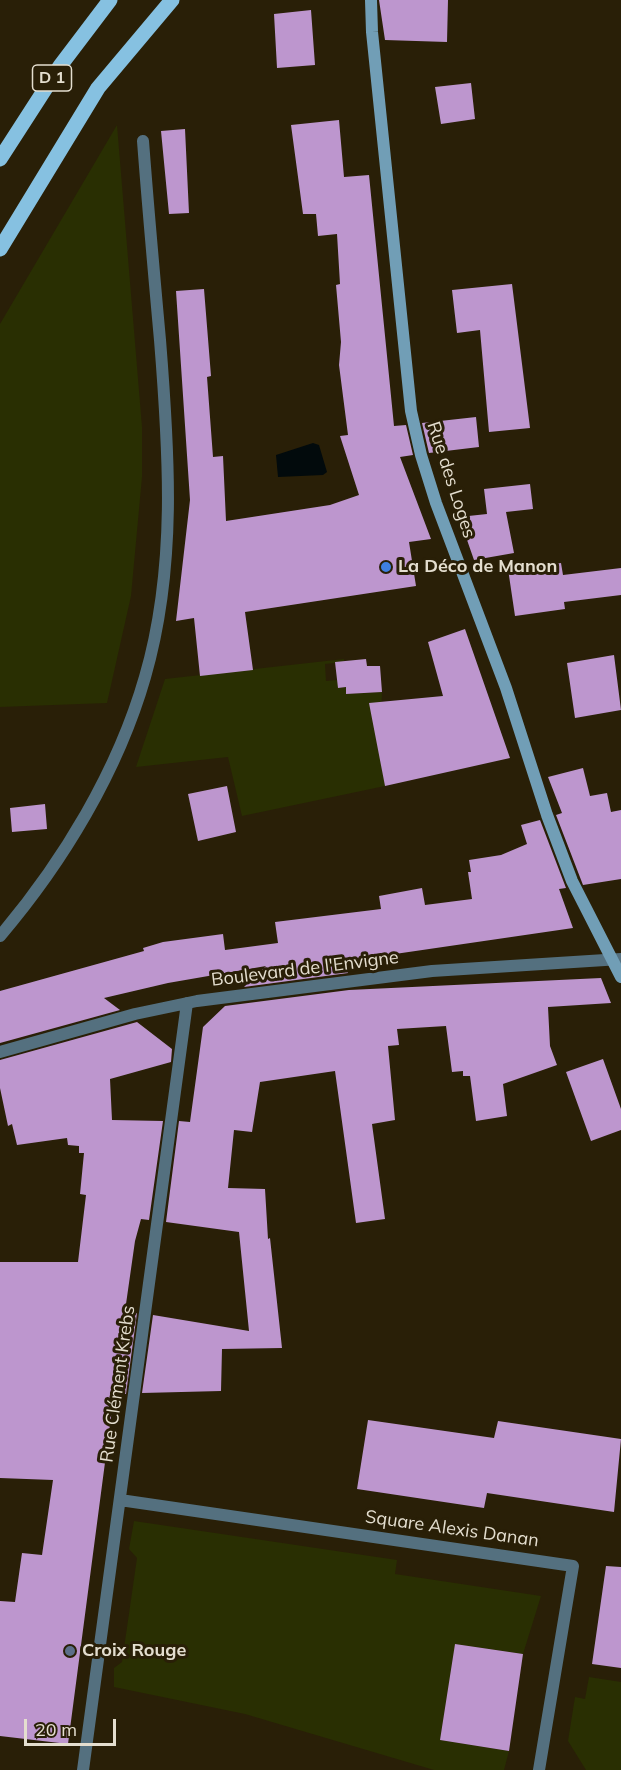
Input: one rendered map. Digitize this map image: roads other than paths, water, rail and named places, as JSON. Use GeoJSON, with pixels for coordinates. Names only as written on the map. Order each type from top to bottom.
{"type":"FeatureCollection","features":[{"type":"Feature","properties":{"kind":"main road","name":"D 1"},"geometry":{"type":"LineString","coordinates":[[0,159],[60,66],[110,0]]}},
{"type":"Feature","properties":{"kind":"main road","name":"D 1"},"geometry":{"type":"LineString","coordinates":[[0,249],[98,88],[172,0]]}},
{"type":"Feature","properties":{"kind":"street","name":"Rue des Loges"},"geometry":{"type":"LineString","coordinates":[[371,0],[372,32],[411,411],[421,455],[502,677],[572,881],[617,960],[621,977]]}},
{"type":"Feature","properties":{"kind":"street"},"geometry":{"type":"LineString","coordinates":[[0,936],[22,910],[74,836],[114,758],[145,677],[163,586],[169,453],[143,141]]}},
{"type":"Feature","properties":{"kind":"street","name":"Boulevard de l'Envigne"},"geometry":{"type":"LineString","coordinates":[[0,1052],[135,1014],[187,1003],[432,971],[617,960]]}},
{"type":"Feature","properties":{"kind":"street","name":"Rue Clément Krebs"},"geometry":{"type":"LineString","coordinates":[[83,1770],[187,1003]]}},
{"type":"Feature","properties":{"kind":"street","name":"Square Alexis Danan"},"geometry":{"type":"LineString","coordinates":[[120,1500],[573,1566],[539,1770]]}},
{"type":"Feature","properties":{"kind":"place","name":"La Déco de Manon"},"geometry":{"type":"Point","coordinates":[386,567]}},
{"type":"Feature","properties":{"kind":"place","name":"Croix Rouge"},"geometry":{"type":"Point","coordinates":[70,1651]}}]}
